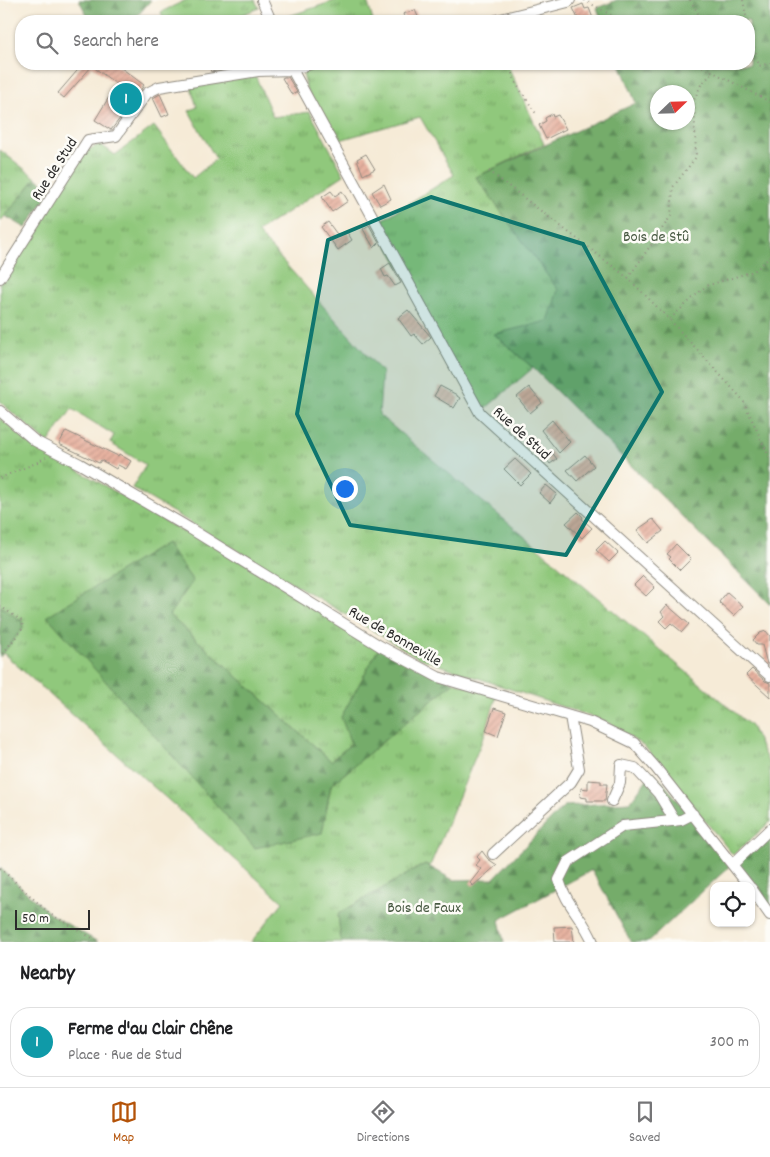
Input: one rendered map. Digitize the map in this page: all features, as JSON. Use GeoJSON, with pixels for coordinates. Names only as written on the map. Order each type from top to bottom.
{"type":"FeatureCollection","features":[{"type":"Feature","properties":{"kind":"street"},"geometry":{"type":"LineString","coordinates":[[262,0],[268,15]]}},
{"type":"Feature","properties":{"kind":"street"},"geometry":{"type":"LineString","coordinates":[[517,15],[570,0]]}},
{"type":"Feature","properties":{"kind":"street","name":"Rue de Stud"},"geometry":{"type":"LineString","coordinates":[[0,278],[88,140],[116,136],[147,92],[159,87],[266,70]]}},
{"type":"Feature","properties":{"kind":"street","name":"Rue de Stud"},"geometry":{"type":"LineString","coordinates":[[292,70],[480,413],[770,676]]}},
{"type":"Feature","properties":{"kind":"street","name":"Rue de Bonneville"},"geometry":{"type":"LineString","coordinates":[[0,411],[35,441],[80,464],[189,528],[380,646],[438,677],[590,722],[634,743],[746,882]]}},
{"type":"Feature","properties":{"kind":"street"},"geometry":{"type":"LineString","coordinates":[[493,854],[571,782],[578,768],[570,716]]}},
{"type":"Feature","properties":{"kind":"street"},"geometry":{"type":"LineString","coordinates":[[612,801],[620,783],[622,765],[635,768],[658,793],[675,821]]}},
{"type":"Feature","properties":{"kind":"street"},"geometry":{"type":"LineString","coordinates":[[592,942],[589,933],[564,895],[559,880],[568,862],[623,826],[675,821],[693,814]]}},
{"type":"Feature","properties":{"kind":"street"},"geometry":{"type":"LineString","coordinates":[[733,864],[770,829]]}},
{"type":"Feature","properties":{"kind":"street","name":"Rue de Bonneville"},"geometry":{"type":"LineString","coordinates":[[755,894],[770,915]]}},
{"type":"Feature","properties":{"kind":"path"},"geometry":{"type":"LineString","coordinates":[[584,0],[611,15]]}},
{"type":"Feature","properties":{"kind":"path"},"geometry":{"type":"LineString","coordinates":[[690,0],[699,15]]}},
{"type":"Feature","properties":{"kind":"path"},"geometry":{"type":"LineString","coordinates":[[743,0],[746,15]]}},
{"type":"Feature","properties":{"kind":"path"},"geometry":{"type":"LineString","coordinates":[[755,51],[759,66],[770,63]]}},
{"type":"Feature","properties":{"kind":"path"},"geometry":{"type":"LineString","coordinates":[[511,70],[517,85],[537,115]]}},
{"type":"Feature","properties":{"kind":"path"},"geometry":{"type":"LineString","coordinates":[[628,278],[671,216],[673,187],[696,157],[694,100],[700,85],[714,71],[770,102]]}},
{"type":"Feature","properties":{"kind":"path"},"geometry":{"type":"LineString","coordinates":[[489,171],[628,278],[670,320],[743,400],[770,459]]}},
{"type":"Feature","properties":{"kind":"path"},"geometry":{"type":"LineString","coordinates":[[670,320],[706,286],[754,271],[770,257]]}},
{"type":"Feature","properties":{"kind":"path"},"geometry":{"type":"LineString","coordinates":[[0,478],[36,463],[54,452]]}},
{"type":"Feature","properties":{"kind":"path"},"geometry":{"type":"LineString","coordinates":[[0,606],[22,621],[23,628],[0,657]]}},
{"type":"Feature","properties":{"kind":"path"},"geometry":{"type":"LineString","coordinates":[[0,868],[50,914],[92,938],[91,942]]}},
{"type":"Feature","properties":{"kind":"highlighted area"},"geometry":{"type":"Polygon","coordinates":[[[431,197],[583,244],[662,392],[566,555],[350,525],[297,414],[328,240],[431,197]]]}},
{"type":"Feature","properties":{"kind":"green space"},"geometry":{"type":"Polygon","coordinates":[[[79,0],[151,0],[138,15],[87,15],[79,0]]]}},
{"type":"Feature","properties":{"kind":"green space"},"geometry":{"type":"Polygon","coordinates":[[[186,0],[255,0],[259,8],[241,15],[162,15],[161,12],[186,0]]]}},
{"type":"Feature","properties":{"kind":"green space"},"geometry":{"type":"Polygon","coordinates":[[[337,0],[367,0],[371,15],[292,15],[337,0]]]}},
{"type":"Feature","properties":{"kind":"green space","name":"Bois de Stû"},"geometry":{"type":"Polygon","coordinates":[[[617,0],[770,0],[770,604],[533,368],[494,334],[548,321],[558,290],[476,177],[636,103],[622,70],[755,70],[755,15],[600,15],[597,8],[617,0]]]}},
{"type":"Feature","properties":{"kind":"green space"},"geometry":{"type":"Polygon","coordinates":[[[306,70],[510,70],[544,144],[476,177],[558,290],[549,321],[494,334],[533,368],[480,413],[376,224],[454,175],[420,117],[333,142],[306,88],[303,73],[306,70]]]}},
{"type":"Feature","properties":{"kind":"green space"},"geometry":{"type":"Polygon","coordinates":[[[255,75],[273,117],[310,112],[344,175],[257,232],[382,372],[379,415],[751,726],[770,766],[770,822],[733,855],[645,747],[607,722],[419,658],[132,488],[146,465],[110,443],[114,435],[72,409],[48,443],[0,402],[0,284],[84,152],[100,144],[115,155],[154,126],[193,178],[216,159],[189,111],[197,107],[191,87],[255,75]]]}},
{"type":"Feature","properties":{"kind":"green space"},"geometry":{"type":"Polygon","coordinates":[[[0,150],[36,178],[0,222],[0,150]]]}},
{"type":"Feature","properties":{"kind":"green space"},"geometry":{"type":"Polygon","coordinates":[[[36,178],[52,189],[26,228],[5,216],[36,178]]]}},
{"type":"Feature","properties":{"kind":"green space"},"geometry":{"type":"Polygon","coordinates":[[[0,418],[41,451],[73,467],[183,532],[189,528],[380,646],[351,744],[331,761],[169,615],[47,616],[322,833],[331,785],[454,682],[497,694],[486,731],[430,866],[425,864],[338,914],[341,942],[251,942],[283,902],[3,653],[23,628],[22,621],[0,606],[0,418]]]}},
{"type":"Feature","properties":{"kind":"green space"},"geometry":{"type":"Polygon","coordinates":[[[166,543],[193,581],[169,615],[331,761],[351,744],[341,717],[380,646],[454,682],[331,785],[322,833],[255,848],[47,616],[166,543]]]}},
{"type":"Feature","properties":{"kind":"green space"},"geometry":{"type":"Polygon","coordinates":[[[0,606],[22,621],[23,628],[0,657],[0,606]]]}},
{"type":"Feature","properties":{"kind":"green space","name":"Bois de Faux"},"geometry":{"type":"Polygon","coordinates":[[[653,771],[732,864],[713,882],[710,882],[710,884],[648,942],[631,942],[592,870],[499,920],[504,942],[341,942],[338,914],[425,864],[453,880],[493,879],[564,806],[630,802],[653,771]]]}},
{"type":"Feature","properties":{"kind":"green space"},"geometry":{"type":"Polygon","coordinates":[[[770,832],[770,908],[755,891],[755,882],[748,882],[732,864],[770,832]]]}},
{"type":"Feature","properties":{"kind":"green space"},"geometry":{"type":"Polygon","coordinates":[[[0,868],[50,914],[98,942],[0,942],[0,868]]]}},
{"type":"Feature","properties":{"kind":"building"},"geometry":{"type":"Polygon","coordinates":[[[583,4],[585,9],[589,8],[592,15],[576,15],[573,8],[583,4]]]}},
{"type":"Feature","properties":{"kind":"building"},"geometry":{"type":"Polygon","coordinates":[[[415,10],[417,15],[403,15],[415,10]]]}},
{"type":"Feature","properties":{"kind":"building"},"geometry":{"type":"Polygon","coordinates":[[[78,70],[88,70],[64,98],[58,93],[78,70]]]}},
{"type":"Feature","properties":{"kind":"building"},"geometry":{"type":"Polygon","coordinates":[[[97,70],[124,70],[144,85],[135,98],[97,70]]]}},
{"type":"Feature","properties":{"kind":"building"},"geometry":{"type":"Polygon","coordinates":[[[288,77],[297,92],[292,95],[282,78],[288,77]]]}},
{"type":"Feature","properties":{"kind":"building"},"geometry":{"type":"Polygon","coordinates":[[[160,94],[169,114],[162,117],[153,98],[160,94]]]}},
{"type":"Feature","properties":{"kind":"building"},"geometry":{"type":"Polygon","coordinates":[[[109,97],[128,108],[111,130],[95,120],[109,97]]]}},
{"type":"Feature","properties":{"kind":"building"},"geometry":{"type":"Polygon","coordinates":[[[552,114],[553,117],[558,115],[566,129],[546,139],[539,125],[552,114]]]}},
{"type":"Feature","properties":{"kind":"building"},"geometry":{"type":"Polygon","coordinates":[[[366,154],[375,169],[363,175],[357,159],[366,154]]]}},
{"type":"Feature","properties":{"kind":"building"},"geometry":{"type":"Polygon","coordinates":[[[384,184],[391,199],[380,205],[372,192],[384,184]]]}},
{"type":"Feature","properties":{"kind":"building"},"geometry":{"type":"Polygon","coordinates":[[[331,191],[335,196],[342,191],[348,201],[332,212],[322,197],[331,191]]]}},
{"type":"Feature","properties":{"kind":"building"},"geometry":{"type":"Polygon","coordinates":[[[328,222],[339,237],[347,232],[352,240],[338,250],[321,227],[328,222]]]}},
{"type":"Feature","properties":{"kind":"building"},"geometry":{"type":"Polygon","coordinates":[[[369,225],[379,243],[374,248],[363,229],[369,225]]]}},
{"type":"Feature","properties":{"kind":"building"},"geometry":{"type":"Polygon","coordinates":[[[390,263],[401,283],[395,286],[388,276],[385,277],[381,269],[390,263]]]}},
{"type":"Feature","properties":{"kind":"building"},"geometry":{"type":"Polygon","coordinates":[[[408,310],[431,337],[423,344],[414,334],[411,336],[398,318],[408,310]]]}},
{"type":"Feature","properties":{"kind":"building"},"geometry":{"type":"Polygon","coordinates":[[[440,386],[460,398],[454,408],[434,396],[440,386]]]}},
{"type":"Feature","properties":{"kind":"building"},"geometry":{"type":"Polygon","coordinates":[[[529,387],[542,403],[530,413],[517,397],[529,387]]]}},
{"type":"Feature","properties":{"kind":"building"},"geometry":{"type":"Polygon","coordinates":[[[552,420],[570,442],[559,453],[541,430],[552,420]]]}},
{"type":"Feature","properties":{"kind":"building"},"geometry":{"type":"Polygon","coordinates":[[[66,431],[131,461],[126,469],[118,465],[116,469],[101,460],[99,463],[59,444],[66,431]]]}},
{"type":"Feature","properties":{"kind":"building"},"geometry":{"type":"Polygon","coordinates":[[[551,451],[557,459],[550,464],[544,456],[551,451]]]}},
{"type":"Feature","properties":{"kind":"building"},"geometry":{"type":"Polygon","coordinates":[[[585,455],[594,466],[577,481],[567,470],[585,455]]]}},
{"type":"Feature","properties":{"kind":"building"},"geometry":{"type":"Polygon","coordinates":[[[515,459],[531,474],[520,485],[504,469],[515,459]]]}},
{"type":"Feature","properties":{"kind":"building"},"geometry":{"type":"Polygon","coordinates":[[[546,485],[557,494],[550,503],[539,493],[546,485]]]}},
{"type":"Feature","properties":{"kind":"building"},"geometry":{"type":"Polygon","coordinates":[[[578,512],[583,517],[582,519],[592,528],[582,538],[566,523],[578,512]]]}},
{"type":"Feature","properties":{"kind":"building"},"geometry":{"type":"Polygon","coordinates":[[[653,519],[663,531],[648,543],[637,530],[653,519]]]}},
{"type":"Feature","properties":{"kind":"building"},"geometry":{"type":"Polygon","coordinates":[[[605,541],[618,553],[609,562],[596,550],[605,541]]]}},
{"type":"Feature","properties":{"kind":"building"},"geometry":{"type":"Polygon","coordinates":[[[676,544],[691,559],[680,570],[669,559],[671,557],[667,554],[676,544]]]}},
{"type":"Feature","properties":{"kind":"building"},"geometry":{"type":"Polygon","coordinates":[[[643,576],[655,587],[646,596],[634,585],[643,576]]]}},
{"type":"Feature","properties":{"kind":"building"},"geometry":{"type":"Polygon","coordinates":[[[727,592],[743,606],[734,616],[719,602],[727,592]]]}},
{"type":"Feature","properties":{"kind":"building"},"geometry":{"type":"Polygon","coordinates":[[[667,605],[689,624],[682,632],[671,623],[666,628],[659,621],[664,616],[661,612],[667,605]]]}},
{"type":"Feature","properties":{"kind":"building"},"geometry":{"type":"Polygon","coordinates":[[[766,631],[770,636],[770,664],[767,664],[762,645],[757,645],[753,640],[760,633],[766,631]]]}},
{"type":"Feature","properties":{"kind":"building"},"geometry":{"type":"Polygon","coordinates":[[[752,669],[770,683],[770,697],[746,675],[752,669]]]}},
{"type":"Feature","properties":{"kind":"building"},"geometry":{"type":"Polygon","coordinates":[[[494,708],[506,712],[498,736],[486,731],[494,708]]]}},
{"type":"Feature","properties":{"kind":"building"},"geometry":{"type":"Polygon","coordinates":[[[588,780],[601,781],[601,784],[607,784],[605,801],[587,801],[587,798],[580,797],[581,788],[588,789],[588,780]]]}},
{"type":"Feature","properties":{"kind":"building"},"geometry":{"type":"Polygon","coordinates":[[[482,851],[488,859],[497,865],[473,886],[470,883],[481,869],[476,865],[480,860],[477,857],[482,851]]]}},
{"type":"Feature","properties":{"kind":"building"},"geometry":{"type":"Polygon","coordinates":[[[572,926],[574,942],[555,942],[554,927],[572,926]]]}},
{"type":"Feature","properties":{"kind":"place","name":"Ferme d'au Clair Chêne"},"geometry":{"type":"Point","coordinates":[126,99]}}]}
